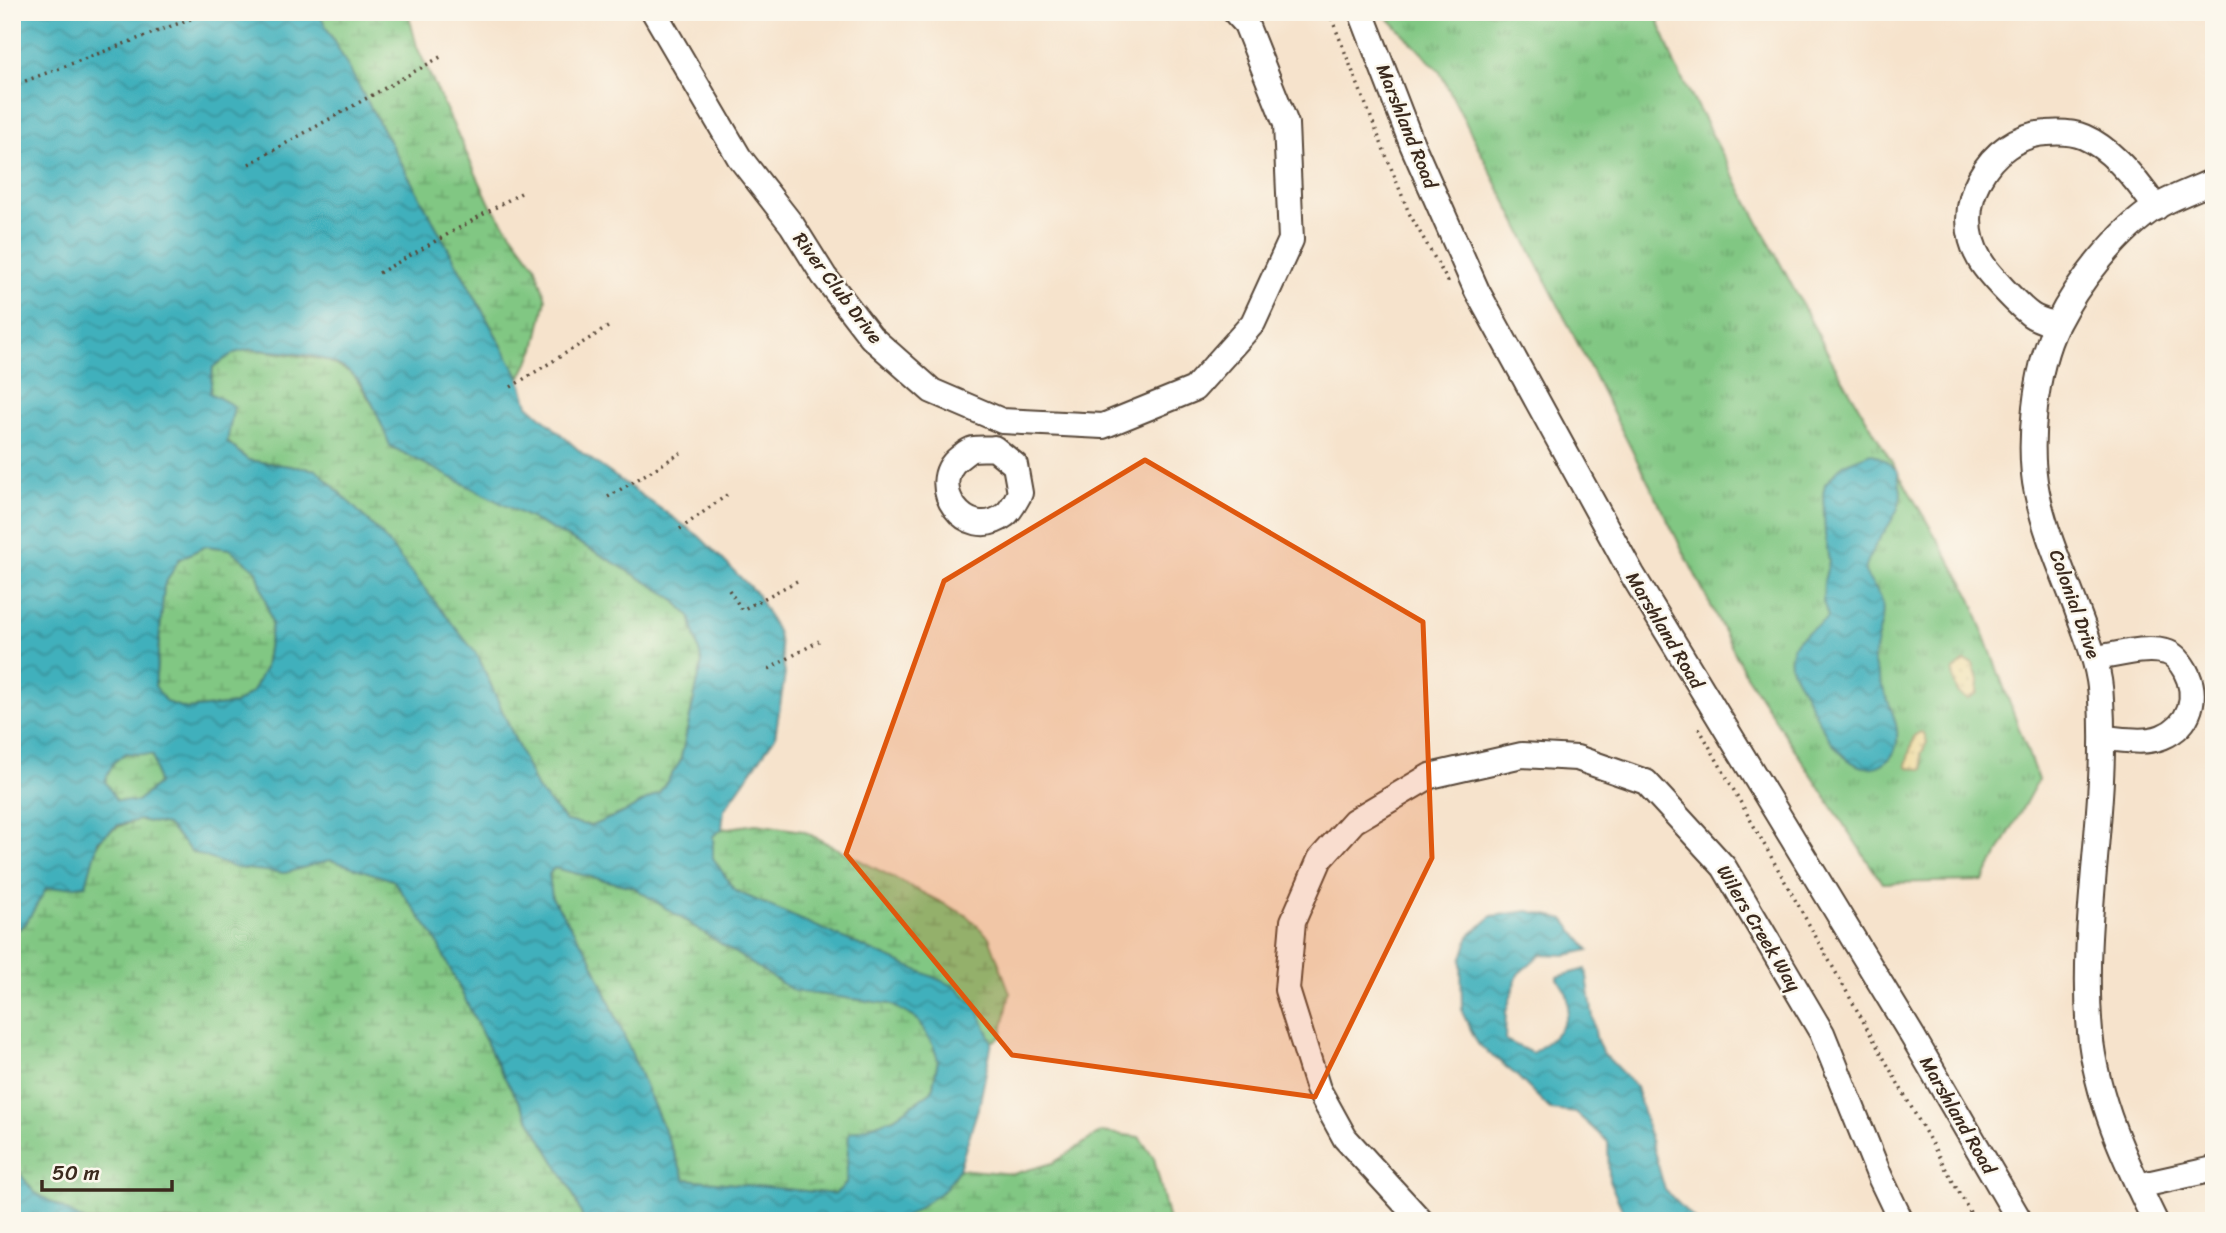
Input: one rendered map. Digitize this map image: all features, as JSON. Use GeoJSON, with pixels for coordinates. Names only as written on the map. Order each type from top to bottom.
{"type":"FeatureCollection","features":[{"type":"Feature","properties":{"kind":"street","name":"River Club Drive"},"geometry":{"type":"LineString","coordinates":[[654,12],[739,157],[792,225],[824,276],[871,337],[932,391],[1002,421],[1103,426],[1194,390],[1253,323],[1291,240],[1286,124],[1246,24],[1235,12]]}},
{"type":"Feature","properties":{"kind":"street","name":"Marshland Road"},"geometry":{"type":"LineString","coordinates":[[1362,12],[1412,144],[1477,291],[1632,575],[1913,1037],[2020,1221]]}},
{"type":"Feature","properties":{"kind":"street"},"geometry":{"type":"LineString","coordinates":[[2056,325],[2031,315],[1980,261],[1972,240],[1970,213],[1974,189],[1990,160],[2009,144],[2036,134],[2066,132],[2085,137],[2112,157],[2139,183],[2156,208]]}},
{"type":"Feature","properties":{"kind":"street","name":"Colonial Drive"},"geometry":{"type":"LineString","coordinates":[[2155,1221],[2114,1131],[2090,1035],[2087,974],[2103,738],[2101,697],[2096,658],[2037,492],[2033,452],[2042,369],[2056,325],[2097,262],[2156,208],[2214,181]]}},
{"type":"Feature","properties":{"kind":"street"},"geometry":{"type":"LineString","coordinates":[[994,448],[1002,421]]}},
{"type":"Feature","properties":{"kind":"street"},"geometry":{"type":"LineString","coordinates":[[2096,658],[2144,651],[2167,652],[2181,662],[2191,681],[2194,699],[2178,726],[2163,737],[2147,741],[2103,738]]}},
{"type":"Feature","properties":{"kind":"street","name":"Wilers Creek Way"},"geometry":{"type":"LineString","coordinates":[[1421,1221],[1345,1138],[1318,1089],[1287,990],[1293,921],[1320,859],[1354,821],[1430,776],[1522,755],[1577,758],[1646,782],[1724,867],[1822,1033],[1880,1177],[1901,1221]]}},
{"type":"Feature","properties":{"kind":"street"},"geometry":{"type":"LineString","coordinates":[[2138,1186],[2214,1169]]}},
{"type":"Feature","properties":{"kind":"path"},"geometry":{"type":"LineString","coordinates":[[12,86],[209,12]]}},
{"type":"Feature","properties":{"kind":"path"},"geometry":{"type":"LineString","coordinates":[[249,164],[444,55]]}},
{"type":"Feature","properties":{"kind":"path"},"geometry":{"type":"LineString","coordinates":[[379,273],[521,193]]}},
{"type":"Feature","properties":{"kind":"path"},"geometry":{"type":"LineString","coordinates":[[511,387],[608,327]]}},
{"type":"Feature","properties":{"kind":"path"},"geometry":{"type":"LineString","coordinates":[[608,497],[681,453]]}},
{"type":"Feature","properties":{"kind":"path"},"geometry":{"type":"LineString","coordinates":[[680,529],[731,492]]}},
{"type":"Feature","properties":{"kind":"path"},"geometry":{"type":"LineString","coordinates":[[729,590],[742,610],[797,581]]}},
{"type":"Feature","properties":{"kind":"path"},"geometry":{"type":"LineString","coordinates":[[769,669],[819,641]]}},
{"type":"Feature","properties":{"kind":"highlighted area"},"geometry":{"type":"Polygon","coordinates":[[[1145,460],[1423,622],[1432,858],[1315,1097],[1012,1055],[846,854],[944,581],[1145,460]]]}},
{"type":"Feature","properties":{"kind":"green space"},"geometry":{"type":"Polygon","coordinates":[[[318,12],[408,12],[417,47],[490,204],[535,265],[546,299],[535,349],[520,379],[318,12]]]}},
{"type":"Feature","properties":{"kind":"green space"},"geometry":{"type":"Polygon","coordinates":[[[1382,12],[1655,12],[1675,65],[1831,359],[1969,593],[2038,780],[1983,881],[1882,883],[1746,675],[1440,72],[1382,12]]]}},
{"type":"Feature","properties":{"kind":"green space"},"geometry":{"type":"Polygon","coordinates":[[[251,349],[326,360],[353,374],[374,407],[391,446],[596,552],[670,596],[690,616],[702,662],[680,762],[659,793],[625,812],[591,826],[566,821],[537,789],[478,656],[317,470],[248,460],[227,441],[210,393],[213,367],[234,353],[251,349]]]}},
{"type":"Feature","properties":{"kind":"green space"},"geometry":{"type":"Polygon","coordinates":[[[206,546],[230,549],[257,571],[272,623],[265,668],[252,692],[235,704],[187,709],[166,702],[155,687],[164,586],[179,559],[206,546]]]}},
{"type":"Feature","properties":{"kind":"green space"},"geometry":{"type":"Polygon","coordinates":[[[126,753],[153,755],[158,784],[136,802],[116,800],[105,781],[112,763],[126,753]]]}},
{"type":"Feature","properties":{"kind":"green space"},"geometry":{"type":"Polygon","coordinates":[[[139,820],[167,825],[192,852],[285,873],[330,859],[393,880],[434,936],[499,1068],[571,1189],[584,1221],[85,1221],[34,1192],[12,1163],[12,934],[26,923],[46,888],[86,885],[99,842],[113,829],[139,820]]]}},
{"type":"Feature","properties":{"kind":"green space"},"geometry":{"type":"Polygon","coordinates":[[[756,824],[803,831],[966,915],[989,937],[1010,993],[1001,1037],[992,1042],[977,1007],[956,987],[735,891],[713,858],[713,836],[722,829],[756,824]]]}},
{"type":"Feature","properties":{"kind":"green space"},"geometry":{"type":"Polygon","coordinates":[[[554,868],[633,887],[794,991],[890,1004],[917,1019],[933,1045],[938,1060],[932,1091],[894,1118],[849,1133],[846,1184],[835,1194],[685,1179],[590,956],[552,898],[549,873],[554,868]]]}},
{"type":"Feature","properties":{"kind":"green space"},"geometry":{"type":"Polygon","coordinates":[[[1101,1132],[1139,1137],[1154,1158],[1169,1221],[899,1221],[944,1190],[959,1169],[1013,1174],[1053,1163],[1101,1132]]]}},
{"type":"Feature","properties":{"kind":"sand"},"geometry":{"type":"Polygon","coordinates":[[[1965,661],[1973,664],[1978,681],[1977,693],[1967,699],[1958,691],[1954,678],[1954,670],[1965,661]]]}},
{"type":"Feature","properties":{"kind":"sand"},"geometry":{"type":"Polygon","coordinates":[[[1920,732],[1924,733],[1927,742],[1921,754],[1923,769],[1908,768],[1906,765],[1914,736],[1920,732]]]}},
{"type":"Feature","properties":{"kind":"water"},"geometry":{"type":"Polygon","coordinates":[[[12,12],[318,12],[520,379],[528,405],[582,453],[699,536],[757,594],[778,633],[785,674],[775,737],[724,810],[722,829],[713,836],[713,858],[735,891],[956,987],[977,1007],[992,1042],[980,1102],[959,1169],[944,1190],[899,1221],[584,1221],[571,1189],[499,1068],[434,936],[393,880],[330,860],[285,873],[235,868],[192,852],[167,825],[139,820],[118,825],[98,841],[86,885],[46,889],[26,923],[12,934],[12,12]],[[251,349],[234,353],[213,367],[210,393],[234,406],[227,442],[248,460],[317,470],[381,534],[478,656],[537,789],[566,821],[591,826],[625,812],[659,793],[680,762],[702,663],[690,616],[670,596],[596,552],[390,446],[363,387],[341,366],[316,357],[290,353],[251,349]],[[206,546],[179,559],[164,586],[155,686],[166,702],[187,709],[235,704],[252,692],[265,668],[272,623],[257,571],[230,549],[206,546]],[[126,753],[113,763],[105,781],[116,800],[136,802],[158,784],[153,755],[126,753]],[[554,868],[549,874],[552,898],[590,956],[685,1179],[835,1194],[846,1184],[849,1133],[894,1118],[932,1091],[938,1060],[933,1045],[917,1019],[890,1004],[794,991],[633,887],[554,868]]]}},
{"type":"Feature","properties":{"kind":"water"},"geometry":{"type":"Polygon","coordinates":[[[1871,453],[1898,471],[1901,494],[1896,513],[1873,551],[1865,572],[1882,602],[1874,664],[1893,714],[1897,735],[1891,757],[1884,763],[1870,767],[1857,765],[1835,746],[1794,675],[1790,660],[1796,642],[1828,617],[1823,601],[1829,562],[1825,535],[1825,484],[1843,464],[1871,453]]]}},
{"type":"Feature","properties":{"kind":"water"},"geometry":{"type":"Polygon","coordinates":[[[1528,911],[1564,919],[1589,950],[1567,955],[1541,954],[1518,974],[1506,1012],[1505,1040],[1532,1053],[1546,1043],[1563,1024],[1568,1007],[1567,995],[1557,977],[1586,969],[1596,1038],[1602,1052],[1636,1087],[1665,1190],[1696,1221],[1627,1221],[1609,1180],[1608,1142],[1576,1113],[1551,1110],[1516,1075],[1478,1044],[1462,1012],[1461,961],[1469,936],[1492,916],[1528,911]]]}},
{"type":"Feature","properties":{"kind":"water"},"geometry":{"type":"Polygon","coordinates":[[[12,1163],[34,1192],[85,1221],[12,1221],[12,1163]]]}}]}
